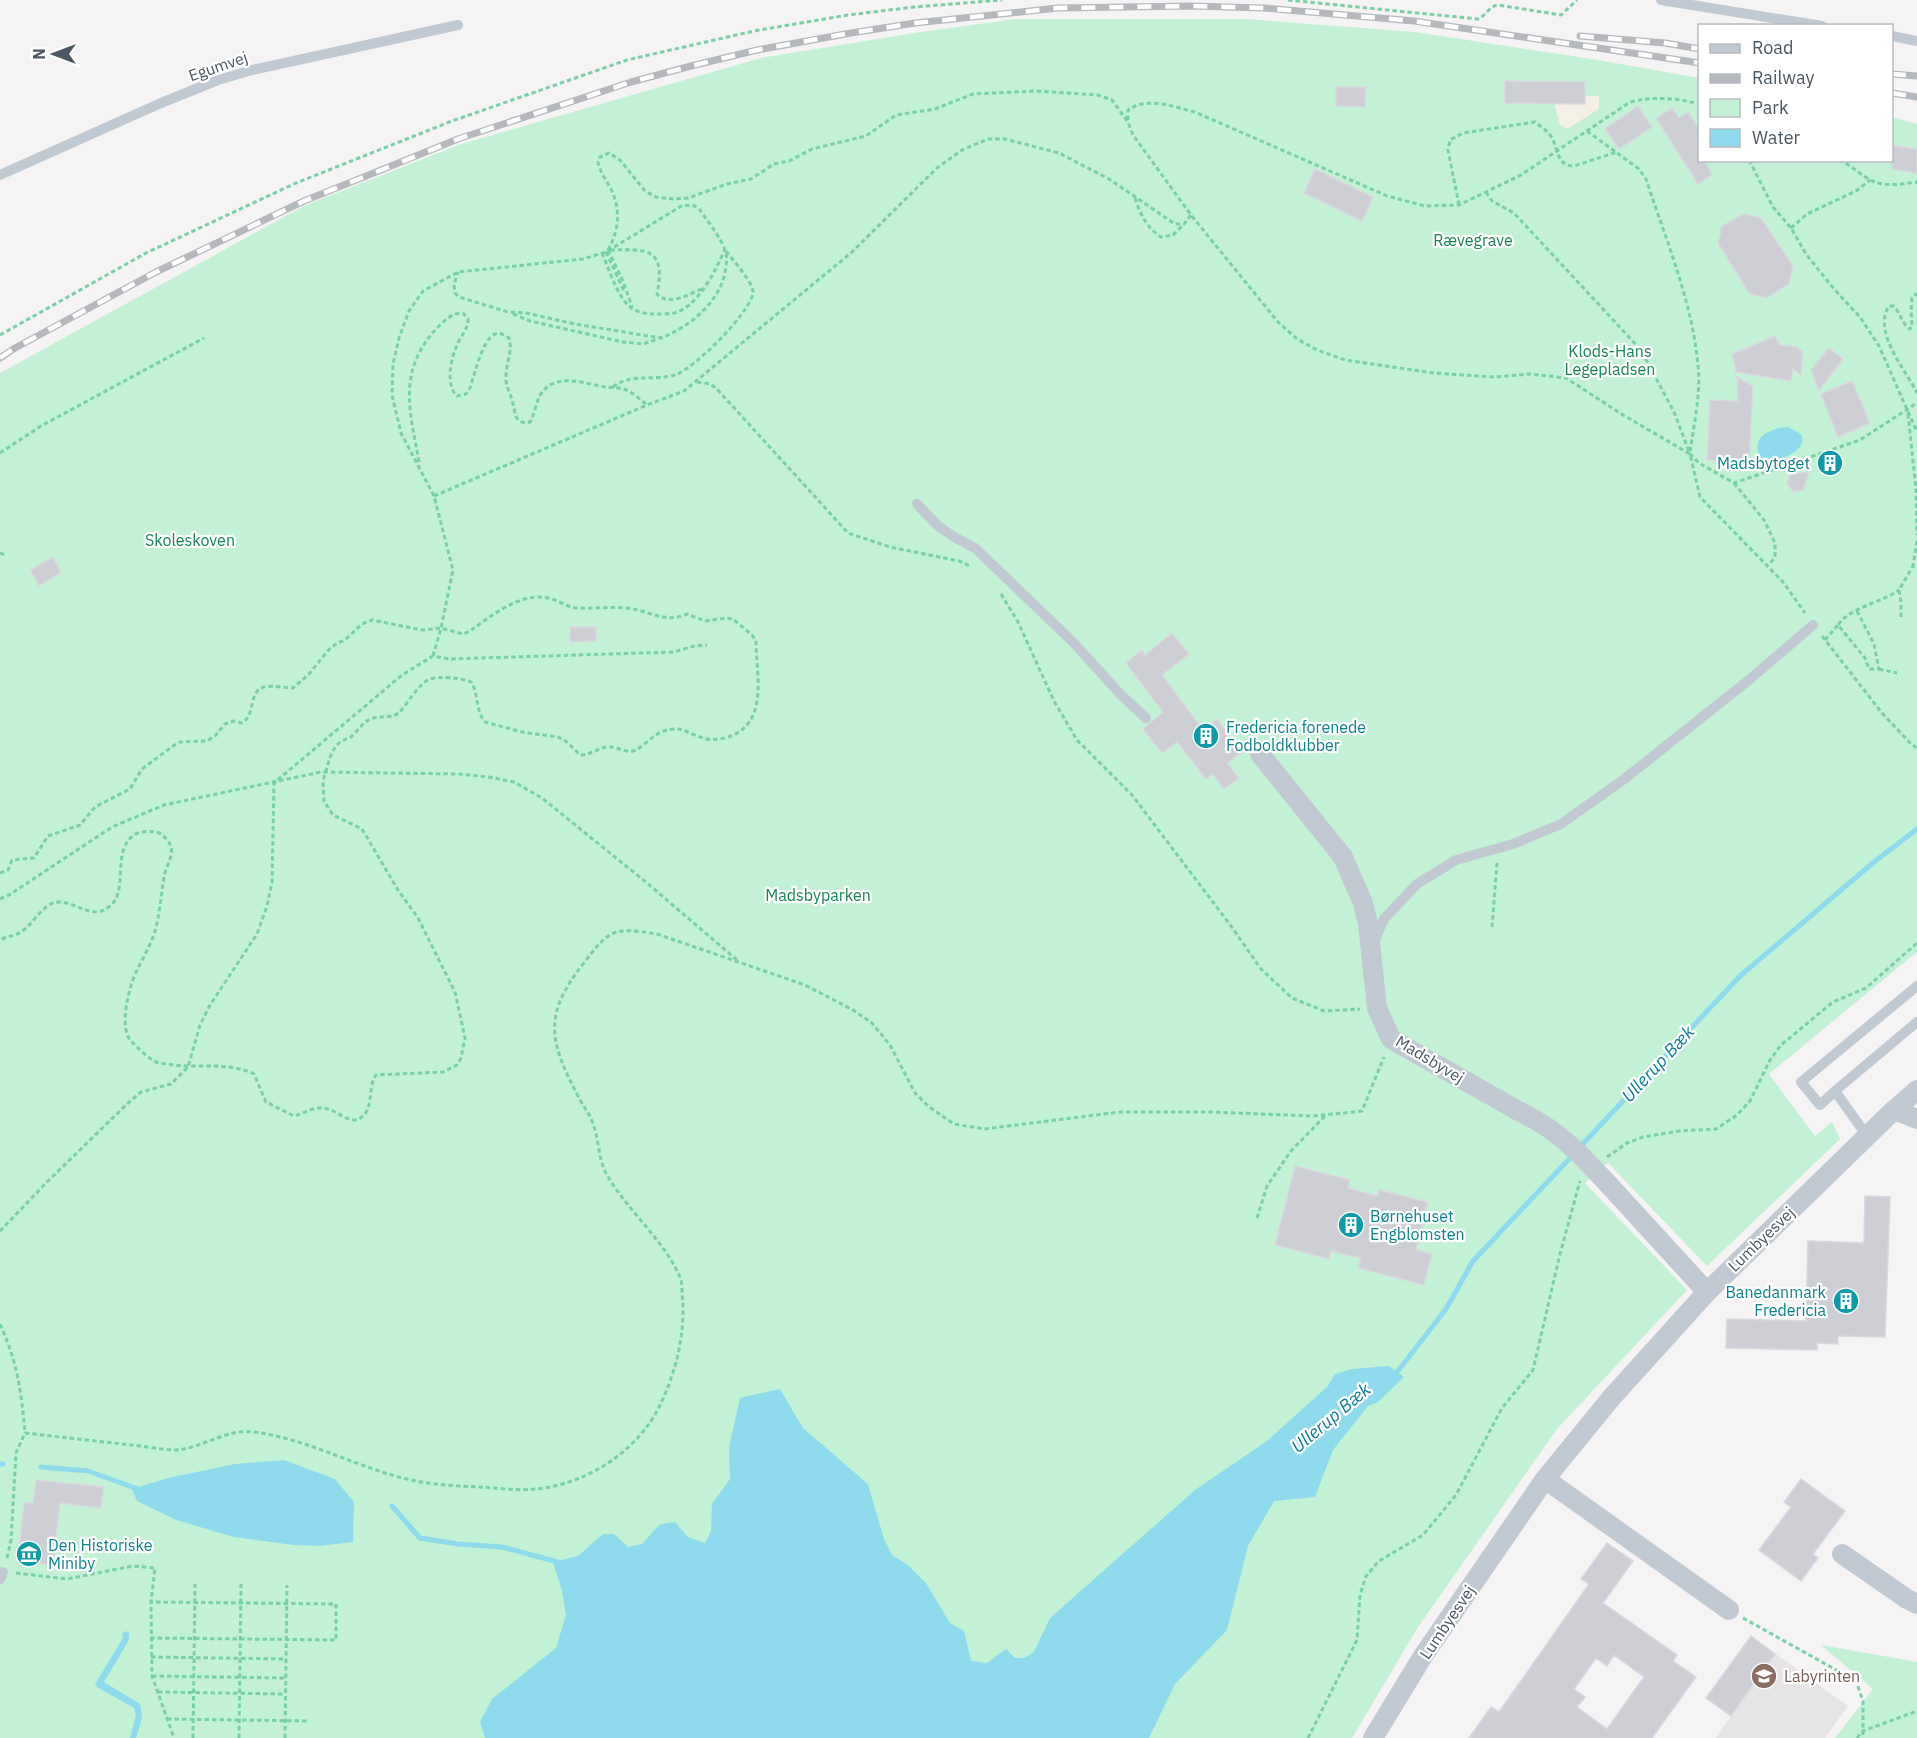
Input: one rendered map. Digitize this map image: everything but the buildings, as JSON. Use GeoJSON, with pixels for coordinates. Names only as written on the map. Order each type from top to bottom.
{"type":"FeatureCollection","features":[{"type":"Feature","properties":{"kind":"street","name":"Madsbyvej"},"geometry":{"type":"LineString","coordinates":[[1260,754],[1343,857],[1364,903],[1377,1008],[1391,1039],[1540,1121],[1557,1133],[1589,1164],[1707,1292]]}},
{"type":"Feature","properties":{"kind":"street","name":"Lumbyesvej"},"geometry":{"type":"LineString","coordinates":[[1373,1738],[1423,1656],[1545,1479],[1612,1397],[1707,1292],[1917,1090]]}},
{"type":"Feature","properties":{"kind":"street"},"geometry":{"type":"LineString","coordinates":[[1894,1110],[1917,1119]]}},
{"type":"Feature","properties":{"kind":"street"},"geometry":{"type":"LineString","coordinates":[[1545,1479],[1729,1610]]}},
{"type":"Feature","properties":{"kind":"street"},"geometry":{"type":"LineString","coordinates":[[1842,1554],[1917,1604]]}},
{"type":"Feature","properties":{"kind":"lane"},"geometry":{"type":"LineString","coordinates":[[1661,0],[1810,24]]}},
{"type":"Feature","properties":{"kind":"lane","name":"Egumvej"},"geometry":{"type":"LineString","coordinates":[[0,174],[218,80],[252,70],[458,25]]}},
{"type":"Feature","properties":{"kind":"lane"},"geometry":{"type":"LineString","coordinates":[[1893,36],[1917,40]]}},
{"type":"Feature","properties":{"kind":"lane"},"geometry":{"type":"LineString","coordinates":[[917,504],[937,525],[975,548],[1073,642],[1121,695],[1146,718]]}},
{"type":"Feature","properties":{"kind":"lane"},"geometry":{"type":"LineString","coordinates":[[1371,950],[1384,919],[1418,884],[1456,860],[1498,848],[1561,824],[1623,780],[1749,680],[1813,625]]}},
{"type":"Feature","properties":{"kind":"lane"},"geometry":{"type":"LineString","coordinates":[[1917,986],[1801,1082],[1820,1105],[1917,1022]]}},
{"type":"Feature","properties":{"kind":"lane"},"geometry":{"type":"LineString","coordinates":[[1835,1091],[1867,1136]]}},
{"type":"Feature","properties":{"kind":"path"},"geometry":{"type":"LineString","coordinates":[[0,335],[146,253],[296,183],[453,121],[627,60],[754,31],[848,15],[1002,0]]}},
{"type":"Feature","properties":{"kind":"path"},"geometry":{"type":"LineString","coordinates":[[1288,0],[1478,20],[1483,18],[1494,5],[1561,15],[1577,0]]}},
{"type":"Feature","properties":{"kind":"path"},"geometry":{"type":"LineString","coordinates":[[605,252],[614,239],[618,212],[612,191],[598,162],[600,157],[609,153],[620,160],[645,191],[656,197],[688,198],[727,184],[752,179],[774,164],[812,149],[866,136],[896,115],[935,109],[973,94],[1035,91],[1098,95],[1112,100],[1128,122],[1133,135],[1191,215],[1278,322],[1297,339],[1317,350],[1345,360],[1434,373],[1494,377],[1530,374],[1566,378],[1690,454],[1699,464],[1734,483],[1764,520],[1775,543],[1776,558],[1767,566]]}},
{"type":"Feature","properties":{"kind":"path"},"geometry":{"type":"LineString","coordinates":[[1128,122],[1128,110],[1135,105],[1146,103],[1185,110],[1222,123],[1387,196],[1425,206],[1459,205],[1521,175],[1630,102],[1649,98],[1670,98],[1698,104]]}},
{"type":"Feature","properties":{"kind":"path"},"geometry":{"type":"LineString","coordinates":[[1459,205],[1448,150],[1450,140],[1463,133],[1535,122],[1551,136],[1556,152],[1563,163],[1568,166],[1617,152]]}},
{"type":"Feature","properties":{"kind":"path"},"geometry":{"type":"LineString","coordinates":[[1587,131],[1640,169],[1646,179],[1673,259],[1692,326],[1699,367],[1690,454]]}},
{"type":"Feature","properties":{"kind":"path"},"geometry":{"type":"LineString","coordinates":[[434,496],[684,391],[852,252],[937,168],[962,150],[988,139],[1022,143],[1059,153],[1109,179],[1175,224],[1184,224]]}},
{"type":"Feature","properties":{"kind":"path"},"geometry":{"type":"LineString","coordinates":[[1750,162],[1773,207],[1791,228],[1806,254],[1860,317],[1879,346],[1917,432]]}},
{"type":"Feature","properties":{"kind":"path"},"geometry":{"type":"LineString","coordinates":[[1844,162],[1870,180],[1885,185],[1917,182]]}},
{"type":"Feature","properties":{"kind":"path"},"geometry":{"type":"LineString","coordinates":[[1791,228],[1807,214],[1856,191],[1870,180]]}},
{"type":"Feature","properties":{"kind":"path"},"geometry":{"type":"LineString","coordinates":[[1486,192],[1497,205],[1514,213],[1641,350],[1674,412],[1690,454],[1700,497],[1783,582],[1813,625],[1882,713],[1917,748]]}},
{"type":"Feature","properties":{"kind":"path"},"geometry":{"type":"LineString","coordinates":[[1135,196],[1139,211],[1148,226],[1161,237],[1173,235],[1191,215]]}},
{"type":"Feature","properties":{"kind":"path"},"geometry":{"type":"LineString","coordinates":[[605,252],[675,209],[683,205],[690,205],[700,210],[751,284],[753,291],[749,302],[722,337],[687,370],[657,378],[625,380],[612,388]]}},
{"type":"Feature","properties":{"kind":"path"},"geometry":{"type":"LineString","coordinates":[[605,252],[625,302],[633,309],[650,314],[674,313],[691,303],[715,272],[725,249]]}},
{"type":"Feature","properties":{"kind":"path"},"geometry":{"type":"LineString","coordinates":[[458,272],[454,285],[455,293],[459,297],[530,321],[623,342],[644,344],[671,334],[715,299],[727,262],[725,249]]}},
{"type":"Feature","properties":{"kind":"path"},"geometry":{"type":"LineString","coordinates":[[433,656],[453,570],[434,496],[401,432],[392,395],[393,364],[399,338],[409,311],[423,291],[458,272],[583,259],[605,252],[632,250],[649,252],[659,263],[657,294],[661,298],[669,300],[703,289]]}},
{"type":"Feature","properties":{"kind":"path"},"geometry":{"type":"LineString","coordinates":[[605,252],[623,281],[633,309]]}},
{"type":"Feature","properties":{"kind":"path"},"geometry":{"type":"LineString","coordinates":[[1917,296],[1916,294],[1912,298],[1912,327],[1910,329],[1906,327],[1897,309],[1889,306],[1886,311],[1885,329],[1895,356],[1911,379],[1917,393]]}},
{"type":"Feature","properties":{"kind":"path"},"geometry":{"type":"LineString","coordinates":[[508,312],[526,313],[575,324],[660,338]]}},
{"type":"Feature","properties":{"kind":"path"},"geometry":{"type":"LineString","coordinates":[[420,467],[409,396],[411,372],[418,353],[429,338],[448,318],[455,314],[463,314],[468,319],[465,333],[458,341],[453,355],[451,386],[458,396],[466,394],[470,388],[484,345],[492,335],[502,333],[509,338],[511,345],[506,377],[507,388],[518,421],[530,422],[540,395],[545,388],[556,382],[577,381],[589,385],[622,388],[647,405]]}},
{"type":"Feature","properties":{"kind":"path"},"geometry":{"type":"LineString","coordinates":[[0,453],[41,426],[204,338]]}},
{"type":"Feature","properties":{"kind":"path"},"geometry":{"type":"LineString","coordinates":[[697,382],[710,384],[716,388],[848,533],[890,547],[959,561],[975,568]]}},
{"type":"Feature","properties":{"kind":"path"},"geometry":{"type":"LineString","coordinates":[[1734,483],[1860,440],[1917,403]]}},
{"type":"Feature","properties":{"kind":"path"},"geometry":{"type":"LineString","coordinates":[[1907,409],[1916,490],[1917,535]]}},
{"type":"Feature","properties":{"kind":"path"},"geometry":{"type":"LineString","coordinates":[[1825,640],[1842,619],[1899,590],[1915,566],[1917,541]]}},
{"type":"Feature","properties":{"kind":"path"},"geometry":{"type":"LineString","coordinates":[[0,553],[5,555]]}},
{"type":"Feature","properties":{"kind":"path"},"geometry":{"type":"LineString","coordinates":[[996,587],[1018,622],[1054,701],[1077,740],[1132,795],[1261,969],[1292,998],[1324,1011],[1377,1008]]}},
{"type":"Feature","properties":{"kind":"path"},"geometry":{"type":"LineString","coordinates":[[1899,590],[1901,617]]}},
{"type":"Feature","properties":{"kind":"path"},"geometry":{"type":"LineString","coordinates":[[0,873],[8,870],[12,860],[34,858],[48,836],[80,825],[95,807],[130,789],[142,769],[173,746],[180,742],[207,741],[215,736],[225,724],[234,721],[242,723],[247,720],[259,689],[293,688],[309,674],[331,647],[346,639],[367,620],[422,630],[441,628],[463,634],[515,602],[525,598],[549,598],[572,608],[626,608],[666,619],[687,614],[705,621],[733,619],[756,641],[759,694],[752,717],[742,731],[728,737],[705,739],[689,731],[670,730],[664,731],[632,751],[609,746],[580,755],[567,742],[558,737],[522,732],[485,722],[479,712],[474,686],[471,682],[456,678],[437,678],[428,680],[399,713],[393,716],[372,718],[351,737],[341,741],[330,757],[326,772],[323,794],[328,809],[333,815],[354,824],[366,834],[398,890],[418,918],[455,992],[465,1038],[457,1065],[444,1072],[376,1075],[371,1086],[369,1107],[366,1114],[357,1120],[347,1119],[330,1109],[320,1107],[294,1116],[266,1101],[254,1074],[246,1070],[223,1067],[188,1067],[157,1062],[130,1040],[124,1028],[130,988],[154,932],[165,871],[171,861],[172,847],[162,834],[147,831],[135,835],[129,841],[123,852],[118,891],[111,906],[96,913],[83,910],[70,903],[57,902],[49,905],[20,933],[0,940]]}},
{"type":"Feature","properties":{"kind":"path"},"geometry":{"type":"LineString","coordinates":[[1857,610],[1874,644],[1879,669]]}},
{"type":"Feature","properties":{"kind":"path"},"geometry":{"type":"LineString","coordinates":[[1838,625],[1865,658],[1869,669],[1897,673]]}},
{"type":"Feature","properties":{"kind":"path"},"geometry":{"type":"LineString","coordinates":[[0,1231],[127,1104],[141,1092],[171,1084],[188,1067],[200,1025],[210,1005],[257,933],[267,906],[272,882],[274,783],[402,675],[433,656],[449,658],[674,652],[707,645]]}},
{"type":"Feature","properties":{"kind":"path"},"geometry":{"type":"LineString","coordinates":[[0,899],[112,826],[164,805],[326,772],[339,774],[459,774],[514,782],[542,798],[647,883],[739,962]]}},
{"type":"Feature","properties":{"kind":"path"},"geometry":{"type":"LineString","coordinates":[[1492,927],[1498,848]]}},
{"type":"Feature","properties":{"kind":"path"},"geometry":{"type":"LineString","coordinates":[[25,1433],[177,1450],[236,1432],[251,1431],[305,1443],[411,1480],[449,1485],[533,1490],[596,1471],[618,1457],[644,1430],[660,1407],[680,1347],[684,1313],[680,1277],[604,1170],[593,1122],[563,1066],[556,1041],[554,1017],[560,999],[569,983],[610,933],[628,931],[657,933],[805,985],[853,1010],[872,1023],[890,1045],[915,1093],[928,1106],[954,1124],[984,1129],[1120,1112],[1326,1115],[1362,1111],[1391,1039]]}},
{"type":"Feature","properties":{"kind":"path"},"geometry":{"type":"LineString","coordinates":[[1308,1738],[1357,1640],[1360,1595],[1366,1576],[1379,1561],[1423,1535],[1456,1495],[1502,1408],[1533,1370],[1560,1254],[1581,1177],[1589,1164],[1643,1137],[1679,1131],[1716,1129],[1737,1115],[1750,1101],[1770,1060],[1781,1045],[1833,1002],[1866,988],[1917,943]]}},
{"type":"Feature","properties":{"kind":"path"},"geometry":{"type":"LineString","coordinates":[[1257,1218],[1267,1186],[1291,1151],[1326,1115]]}},
{"type":"Feature","properties":{"kind":"path"},"geometry":{"type":"LineString","coordinates":[[0,1324],[16,1367],[22,1395],[25,1433],[16,1453],[11,1540],[1,1576],[67,1579],[133,1566],[155,1568],[151,1602],[152,1676],[174,1738]]}},
{"type":"Feature","properties":{"kind":"path"},"geometry":{"type":"LineString","coordinates":[[193,1738],[195,1584]]}},
{"type":"Feature","properties":{"kind":"path"},"geometry":{"type":"LineString","coordinates":[[239,1738],[241,1584]]}},
{"type":"Feature","properties":{"kind":"path"},"geometry":{"type":"LineString","coordinates":[[285,1738],[287,1585]]}},
{"type":"Feature","properties":{"kind":"path"},"geometry":{"type":"LineString","coordinates":[[150,1638],[336,1640],[336,1604],[151,1602]]}},
{"type":"Feature","properties":{"kind":"path"},"geometry":{"type":"LineString","coordinates":[[1729,1610],[1856,1682],[1863,1701],[1863,1738]]}},
{"type":"Feature","properties":{"kind":"path"},"geometry":{"type":"LineString","coordinates":[[151,1657],[286,1659]]}},
{"type":"Feature","properties":{"kind":"path"},"geometry":{"type":"LineString","coordinates":[[152,1676],[286,1678]]}},
{"type":"Feature","properties":{"kind":"path"},"geometry":{"type":"LineString","coordinates":[[158,1692],[286,1694]]}},
{"type":"Feature","properties":{"kind":"path"},"geometry":{"type":"LineString","coordinates":[[1857,1738],[1863,1731],[1917,1711]]}},
{"type":"Feature","properties":{"kind":"path"},"geometry":{"type":"LineString","coordinates":[[167,1719],[309,1721]]}},
{"type":"Feature","properties":{"kind":"shaded area","name":"Labyrinten"},"geometry":{"type":"Polygon","coordinates":[[[1751,1636],[1848,1706],[1825,1738],[1716,1738],[1731,1716],[1706,1698],[1751,1636]]]}},
{"type":"Feature","properties":{"kind":"green space","name":"Madsbyparken"},"geometry":{"type":"Polygon","coordinates":[[[1016,19],[1245,19],[1415,32],[1598,60],[1698,78],[1698,162],[1893,162],[1893,117],[1917,124],[1917,952],[1769,1074],[1815,1136],[1832,1122],[1840,1139],[1707,1266],[1608,1163],[1585,1183],[1687,1290],[1557,1429],[1418,1627],[1352,1738],[0,1738],[0,373],[304,206],[461,144],[761,58],[1016,19]]]}},
{"type":"Feature","properties":{"kind":"green space"},"geometry":{"type":"Polygon","coordinates":[[[1821,1645],[1917,1662],[1917,1738],[1835,1738],[1873,1689],[1821,1645]]]}},
{"type":"Feature","properties":{"kind":"sand"},"geometry":{"type":"Polygon","coordinates":[[[1585,96],[1599,96],[1599,109],[1567,129],[1560,125],[1554,103],[1585,96]]]}},
{"type":"Feature","properties":{"kind":"water"},"geometry":{"type":"Polygon","coordinates":[[[1788,427],[1801,434],[1800,446],[1783,458],[1763,461],[1757,447],[1762,436],[1767,432],[1788,427]]]}},
{"type":"Feature","properties":{"kind":"water"},"geometry":{"type":"Polygon","coordinates":[[[1389,1366],[1404,1377],[1378,1402],[1368,1406],[1333,1450],[1315,1497],[1274,1501],[1248,1546],[1227,1630],[1175,1684],[1149,1738],[485,1738],[480,1722],[492,1699],[556,1648],[566,1615],[562,1591],[553,1562],[578,1556],[603,1534],[614,1534],[628,1547],[642,1544],[660,1524],[675,1522],[688,1537],[705,1543],[711,1531],[712,1504],[730,1479],[729,1447],[740,1398],[780,1389],[803,1428],[868,1484],[884,1539],[892,1555],[908,1565],[926,1583],[950,1623],[964,1631],[971,1661],[987,1663],[1006,1649],[1015,1658],[1024,1658],[1034,1652],[1050,1618],[1195,1490],[1267,1441],[1328,1386],[1335,1374],[1352,1369],[1389,1366]]]}},
{"type":"Feature","properties":{"kind":"water"},"geometry":{"type":"Polygon","coordinates":[[[284,1460],[335,1479],[354,1502],[353,1542],[319,1546],[294,1545],[234,1537],[176,1520],[137,1501],[132,1489],[168,1478],[235,1464],[284,1460]]]}},
{"type":"Feature","properties":{"kind":"water"},"geometry":{"type":"Polygon","coordinates":[[[126,1631],[129,1633],[129,1640],[104,1682],[140,1704],[142,1718],[136,1738],[130,1738],[136,1715],[134,1708],[95,1684],[123,1638],[122,1634],[126,1631]]]}},
{"type":"Feature","properties":{"kind":"waterway","name":"Ullerup Bæk"},"geometry":{"type":"LineString","coordinates":[[1579,1148],[1740,976],[1874,862],[1917,829]]}},
{"type":"Feature","properties":{"kind":"waterway","name":"Ullerup Bæk"},"geometry":{"type":"LineString","coordinates":[[1393,1373],[1398,1371],[1446,1309],[1473,1261],[1573,1155]]}},
{"type":"Feature","properties":{"kind":"waterway"},"geometry":{"type":"LineString","coordinates":[[41,1467],[88,1471],[138,1489]]}},
{"type":"Feature","properties":{"kind":"waterway"},"geometry":{"type":"LineString","coordinates":[[392,1506],[420,1538],[458,1544],[502,1547],[558,1562]]}},
{"type":"Feature","properties":{"kind":"railway"},"geometry":{"type":"LineString","coordinates":[[0,358],[156,272],[304,201],[458,139],[631,82],[757,50],[851,33],[915,23],[1058,8],[1191,6],[1264,8],[1414,21],[1698,63]]}},
{"type":"Feature","properties":{"kind":"railway"},"geometry":{"type":"LineString","coordinates":[[1580,36],[1665,43],[1698,49]]}},
{"type":"Feature","properties":{"kind":"railway"},"geometry":{"type":"LineString","coordinates":[[1893,74],[1917,76]]}},
{"type":"Feature","properties":{"kind":"railway"},"geometry":{"type":"LineString","coordinates":[[1893,93],[1917,97]]}},
{"type":"Feature","properties":{"kind":"place","name":"Madsbytoget"},"geometry":{"type":"Point","coordinates":[1830,463]}},
{"type":"Feature","properties":{"kind":"place","name":"Fredericia forenede Fodboldklubber"},"geometry":{"type":"Point","coordinates":[1206,736]}},
{"type":"Feature","properties":{"kind":"place","name":"Børnehuset Engblomsten"},"geometry":{"type":"Point","coordinates":[1351,1225]}},
{"type":"Feature","properties":{"kind":"place","name":"Banedanmark Fredericia"},"geometry":{"type":"Point","coordinates":[1846,1301]}},
{"type":"Feature","properties":{"kind":"place","name":"Den Historiske Miniby"},"geometry":{"type":"Point","coordinates":[29,1554]}},
{"type":"Feature","properties":{"kind":"place","name":"Labyrinten"},"geometry":{"type":"Point","coordinates":[1764,1676]}},
{"type":"Feature","properties":{"kind":"park label","name":"Rævegrave"},"geometry":{"type":"Point","coordinates":[1473,240]}},
{"type":"Feature","properties":{"kind":"park label","name":"Klods-Hans Legepladsen"},"geometry":{"type":"Point","coordinates":[1610,360]}},
{"type":"Feature","properties":{"kind":"park label","name":"Skoleskoven"},"geometry":{"type":"Point","coordinates":[190,540]}}]}
